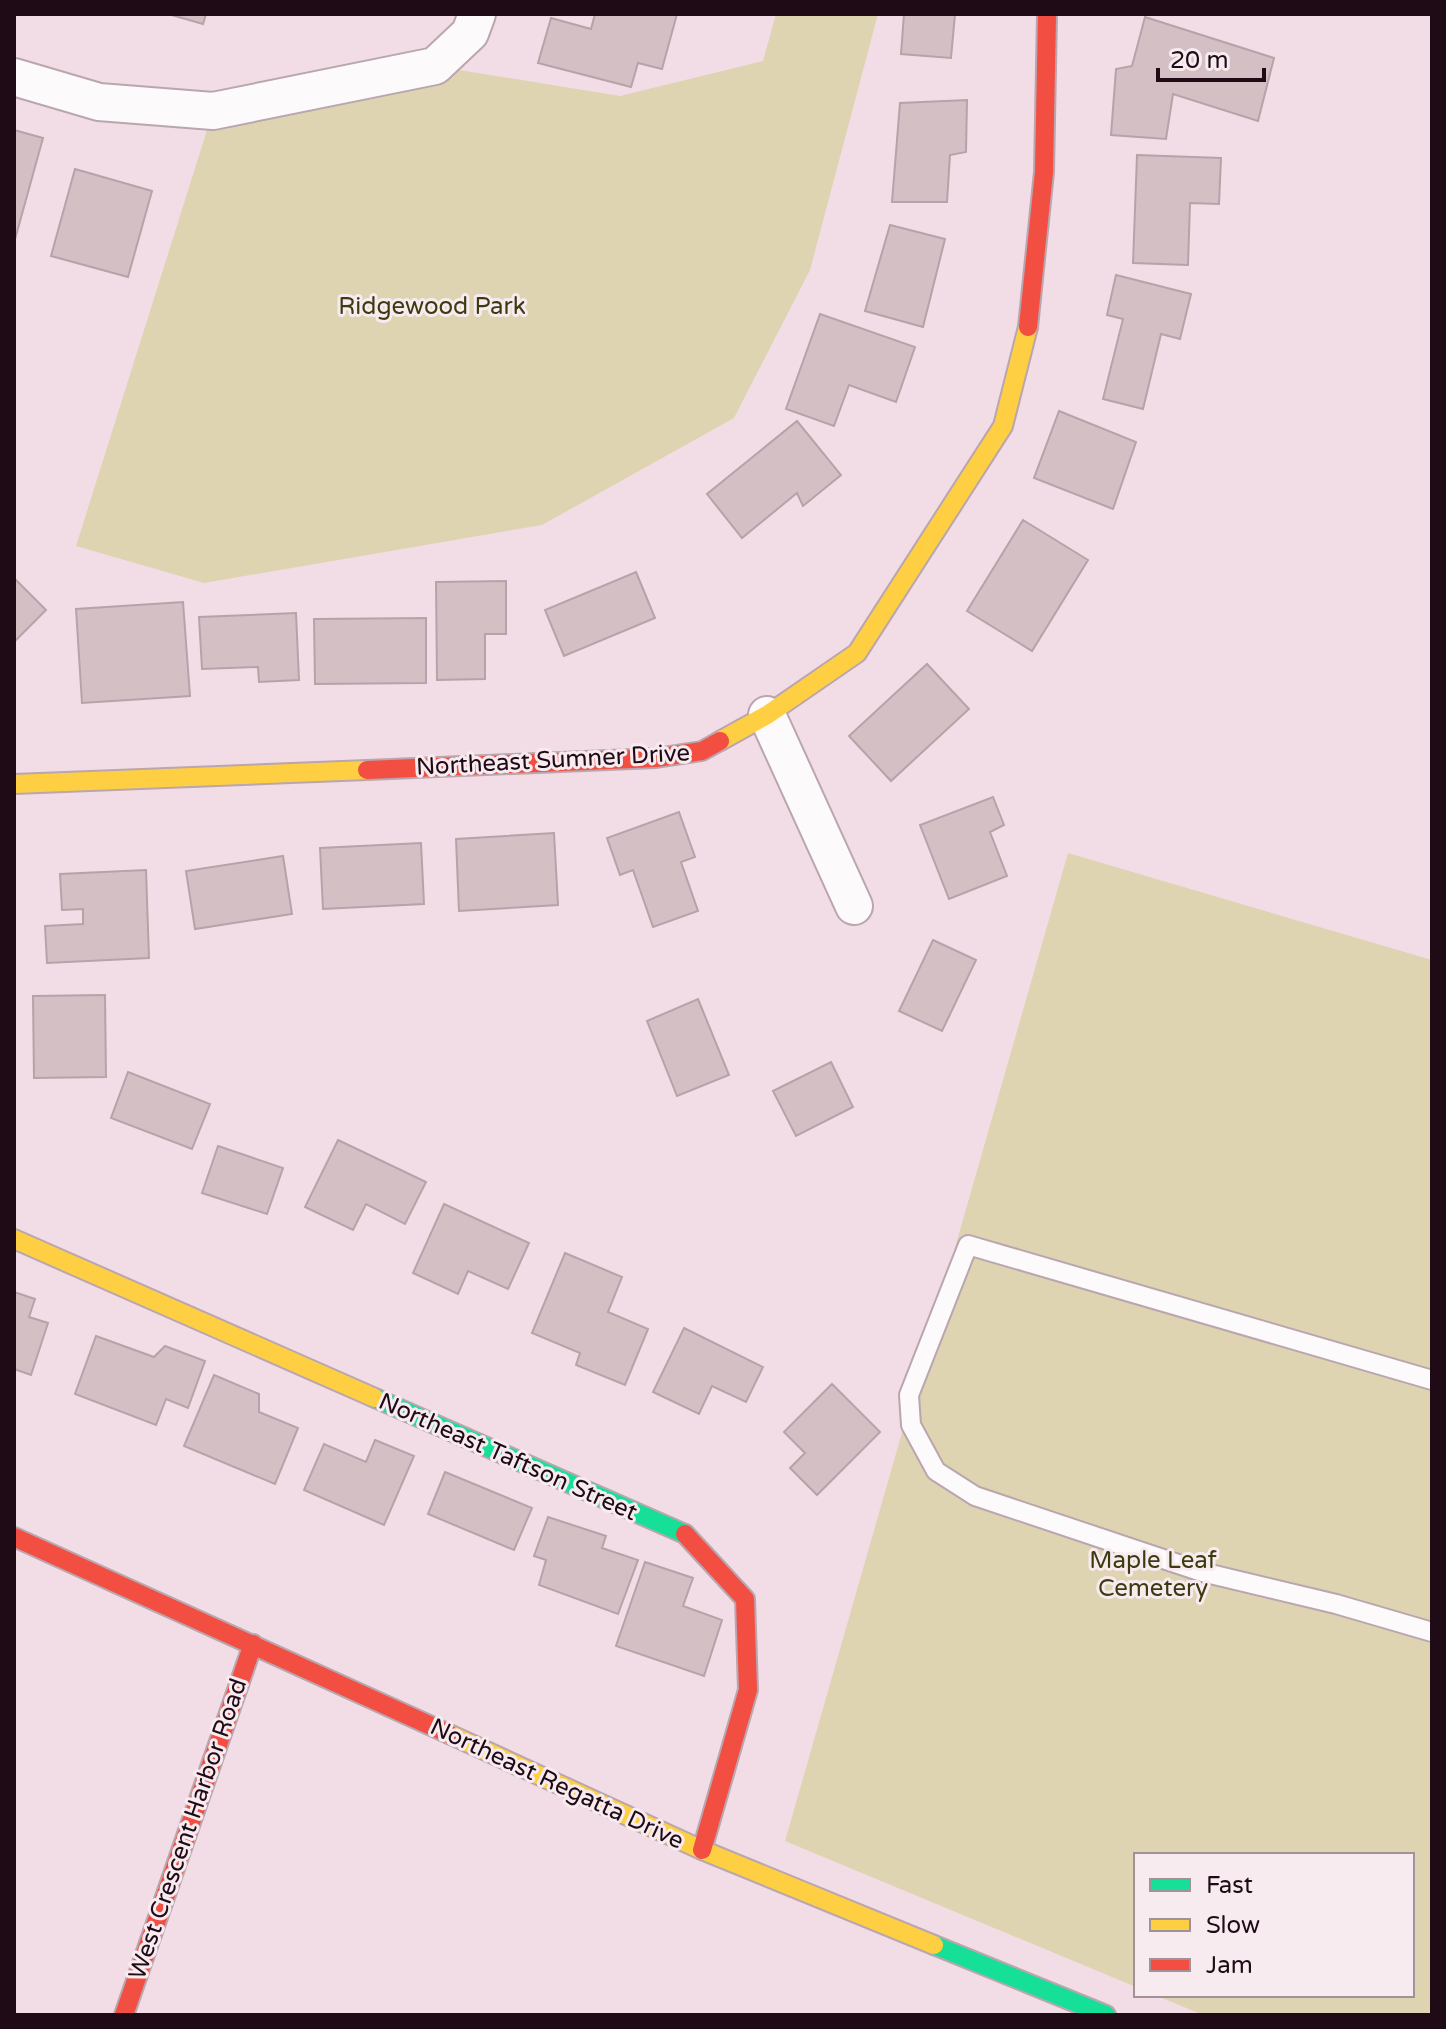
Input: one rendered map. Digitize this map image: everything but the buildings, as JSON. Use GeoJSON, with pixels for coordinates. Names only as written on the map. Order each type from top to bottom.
{"type":"FeatureCollection","features":[{"type":"Feature","properties":{"kind":"street"},"geometry":{"type":"LineString","coordinates":[[14,77],[99,102],[213,111],[435,66],[470,33],[477,14]]}},
{"type":"Feature","properties":{"kind":"street","name":"Northeast Sumner Drive"},"geometry":{"type":"LineString","coordinates":[[14,784],[656,758],[702,751],[767,715],[857,653],[1003,426],[1029,321],[1044,172],[1047,14]]}},
{"type":"Feature","properties":{"kind":"street"},"geometry":{"type":"LineString","coordinates":[[767,715],[854,906]]}},
{"type":"Feature","properties":{"kind":"street","name":"Northeast Taftson Street"},"geometry":{"type":"LineString","coordinates":[[14,1239],[686,1535],[745,1599],[748,1690],[702,1850]]}},
{"type":"Feature","properties":{"kind":"street","name":"Northeast Regatta Drive"},"geometry":{"type":"LineString","coordinates":[[14,1537],[702,1850],[1106,2015]]}},
{"type":"Feature","properties":{"kind":"street","name":"West Crescent Harbor Road"},"geometry":{"type":"LineString","coordinates":[[124,2015],[253,1644]]}},
{"type":"Feature","properties":{"kind":"lane"},"geometry":{"type":"LineString","coordinates":[[1432,1380],[968,1245],[909,1395],[911,1425],[936,1471],[975,1496],[1202,1572],[1336,1604],[1432,1632]]}},
{"type":"Feature","properties":{"kind":"green space","name":"Ridgewood Park"},"geometry":{"type":"Polygon","coordinates":[[[776,14],[878,14],[810,270],[734,418],[542,525],[204,583],[76,546],[213,111],[435,66],[620,96],[763,61],[776,14]]]}},
{"type":"Feature","properties":{"kind":"green space","name":"Maple Leaf Cemetery"},"geometry":{"type":"Polygon","coordinates":[[[1068,853],[1432,960],[1432,2015],[1203,2015],[1160,1997],[1414,1997],[1414,1853],[1134,1853],[1134,1986],[785,1841],[1068,853]]]}},
{"type":"Feature","properties":{"kind":"traffic: fast"},"geometry":{"type":"LineString","coordinates":[[375,1398],[685,1534]]}},
{"type":"Feature","properties":{"kind":"traffic: fast"},"geometry":{"type":"LineString","coordinates":[[934,1945],[1106,2015]]}},
{"type":"Feature","properties":{"kind":"traffic: slow"},"geometry":{"type":"LineString","coordinates":[[720,741],[767,715],[857,653],[1003,426],[1028,327]]}},
{"type":"Feature","properties":{"kind":"traffic: slow"},"geometry":{"type":"LineString","coordinates":[[14,784],[367,770]]}},
{"type":"Feature","properties":{"kind":"traffic: slow"},"geometry":{"type":"LineString","coordinates":[[14,1239],[375,1398]]}},
{"type":"Feature","properties":{"kind":"traffic: slow"},"geometry":{"type":"LineString","coordinates":[[449,1734],[702,1850],[934,1945]]}},
{"type":"Feature","properties":{"kind":"traffic: jam"},"geometry":{"type":"LineString","coordinates":[[1028,327],[1044,172],[1047,14]]}},
{"type":"Feature","properties":{"kind":"traffic: jam"},"geometry":{"type":"LineString","coordinates":[[367,770],[656,758],[702,751],[720,741]]}},
{"type":"Feature","properties":{"kind":"traffic: jam"},"geometry":{"type":"LineString","coordinates":[[685,1534],[745,1599],[748,1690],[702,1850]]}},
{"type":"Feature","properties":{"kind":"traffic: jam"},"geometry":{"type":"LineString","coordinates":[[14,1537],[449,1734]]}},
{"type":"Feature","properties":{"kind":"traffic: jam"},"geometry":{"type":"LineString","coordinates":[[124,2015],[253,1644]]}}]}
